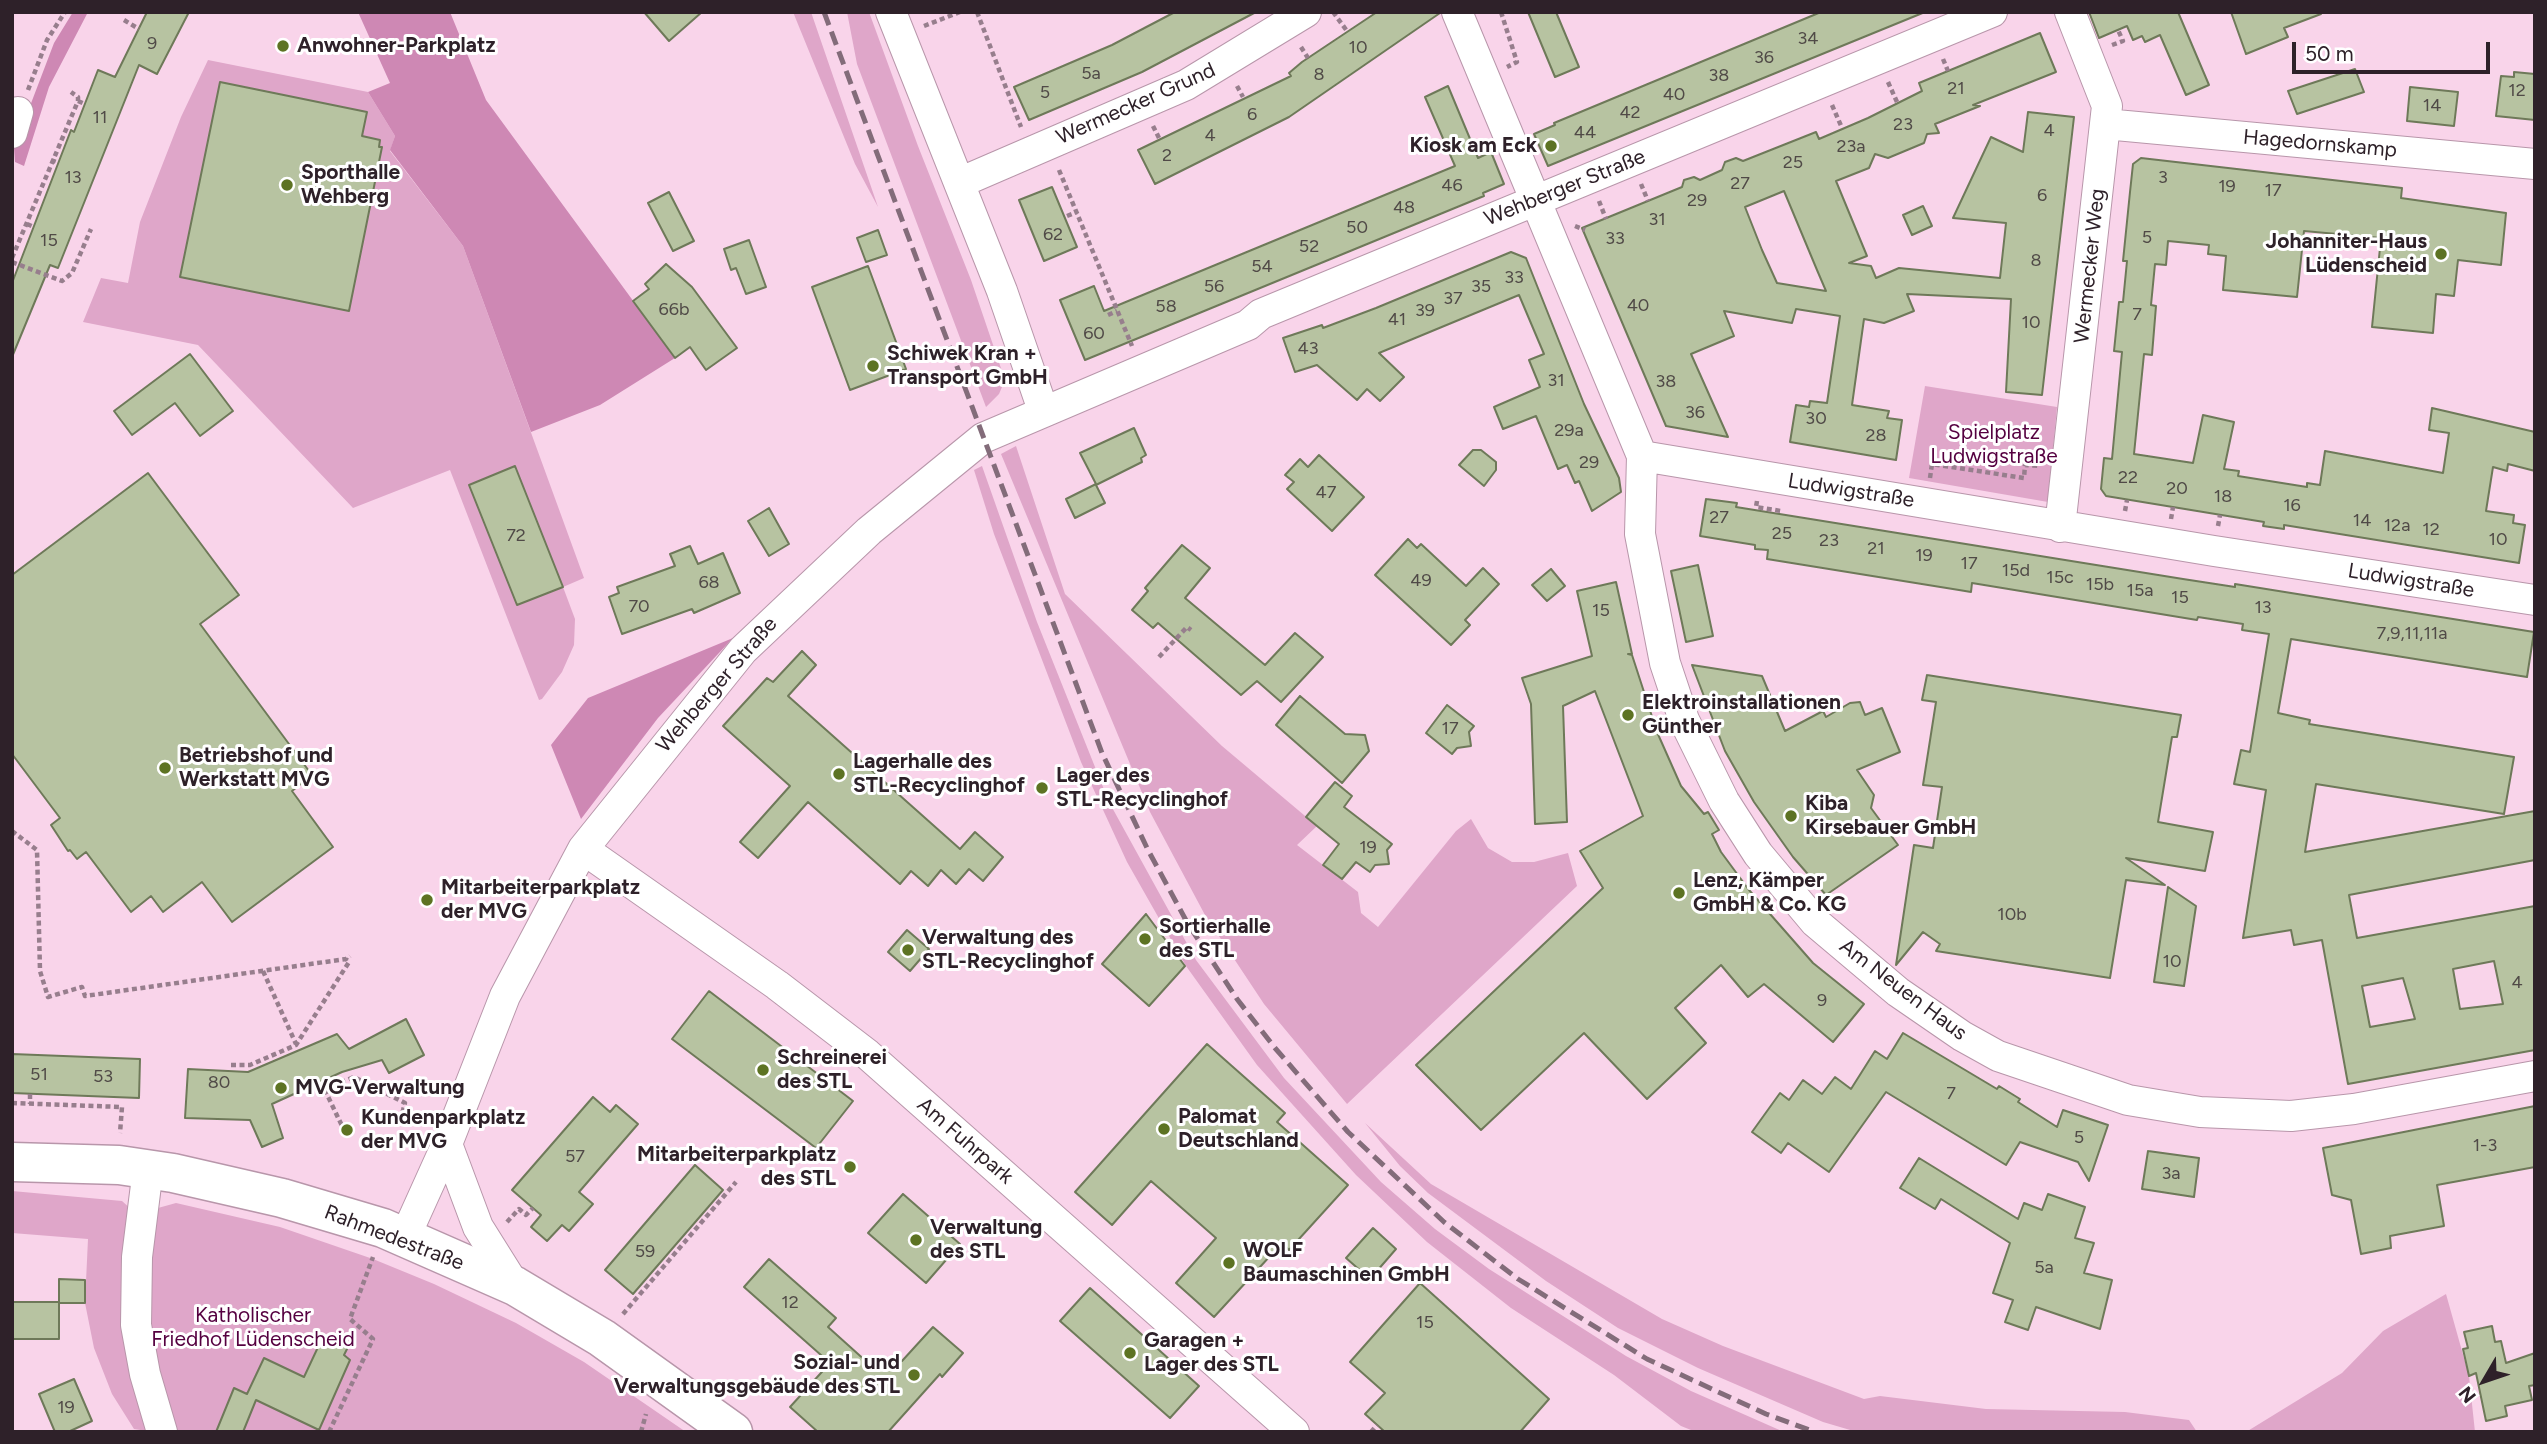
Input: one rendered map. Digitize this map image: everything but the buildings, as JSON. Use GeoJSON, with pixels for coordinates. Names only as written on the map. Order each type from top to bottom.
{"type":"FeatureCollection","features":[{"type":"Feature","properties":{"kind":"main road","name":"Rahmedestraße"},"geometry":{"type":"LineString","coordinates":[[12,1162],[148,1169],[206,1179],[282,1198],[405,1237],[515,1286],[602,1338],[733,1432]]}},
{"type":"Feature","properties":{"kind":"street"},"geometry":{"type":"LineString","coordinates":[[891,12],[1002,292],[1043,410]]}},
{"type":"Feature","properties":{"kind":"street","name":"Wermecker Grund"},"geometry":{"type":"LineString","coordinates":[[958,183],[1186,85],[1306,12]]}},
{"type":"Feature","properties":{"kind":"street"},"geometry":{"type":"LineString","coordinates":[[1457,12],[1642,456]]}},
{"type":"Feature","properties":{"kind":"street","name":"Wehberger Straße"},"geometry":{"type":"LineString","coordinates":[[405,1237],[447,1144],[505,996],[583,849],[682,721],[771,622],[869,531],[952,461],[983,438],[1248,324],[1261,314],[1992,12]]}},
{"type":"Feature","properties":{"kind":"street","name":"Wermecker Weg"},"geometry":{"type":"LineString","coordinates":[[2060,527],[2107,106],[2070,12]]}},
{"type":"Feature","properties":{"kind":"street","name":"Hagedornskamp"},"geometry":{"type":"LineString","coordinates":[[2105,124],[2535,164]]}},
{"type":"Feature","properties":{"kind":"street","name":"Ludwigstraße"},"geometry":{"type":"LineString","coordinates":[[1642,456],[2060,527],[2535,600]]}},
{"type":"Feature","properties":{"kind":"street","name":"Am Neuen Haus"},"geometry":{"type":"LineString","coordinates":[[1642,456],[1640,534],[1651,596],[1674,691],[1708,772],[1758,854],[1815,922],[1934,1019],[1998,1056],[2128,1100],[2200,1112],[2235,1115],[2321,1114],[2535,1076]]}},
{"type":"Feature","properties":{"kind":"street","name":"Am Fuhrpark"},"geometry":{"type":"LineString","coordinates":[[583,849],[777,985],[867,1055],[1294,1432]]}},
{"type":"Feature","properties":{"kind":"street"},"geometry":{"type":"LineString","coordinates":[[447,1144],[478,1227],[515,1286]]}},
{"type":"Feature","properties":{"kind":"street"},"geometry":{"type":"LineString","coordinates":[[148,1169],[137,1257],[136,1325],[145,1374],[163,1432]]}},
{"type":"Feature","properties":{"kind":"path"},"geometry":{"type":"LineString","coordinates":[[15,123],[47,40],[65,12]]}},
{"type":"Feature","properties":{"kind":"path"},"geometry":{"type":"LineString","coordinates":[[914,30],[960,12]]}},
{"type":"Feature","properties":{"kind":"path"},"geometry":{"type":"LineString","coordinates":[[984,12],[978,14],[1039,147],[1077,212],[1142,369]]}},
{"type":"Feature","properties":{"kind":"path"},"geometry":{"type":"LineString","coordinates":[[1333,13],[1347,31]]}},
{"type":"Feature","properties":{"kind":"path"},"geometry":{"type":"LineString","coordinates":[[124,20],[139,29]]}},
{"type":"Feature","properties":{"kind":"path"},"geometry":{"type":"LineString","coordinates":[[71,92],[78,97],[78,101],[51,160],[12,260],[62,281],[72,273],[91,229]]}},
{"type":"Feature","properties":{"kind":"path"},"geometry":{"type":"LineString","coordinates":[[78,101],[85,104]]}},
{"type":"Feature","properties":{"kind":"path"},"geometry":{"type":"LineString","coordinates":[[51,160],[59,163]]}},
{"type":"Feature","properties":{"kind":"path"},"geometry":{"type":"LineString","coordinates":[[1067,216],[1077,212]]}},
{"type":"Feature","properties":{"kind":"path"},"geometry":{"type":"LineString","coordinates":[[27,224],[34,227]]}},
{"type":"Feature","properties":{"kind":"path"},"geometry":{"type":"LineString","coordinates":[[1108,315],[1117,311]]}},
{"type":"Feature","properties":{"kind":"path"},"geometry":{"type":"LineString","coordinates":[[1930,482],[1932,464],[2024,478],[2025,465],[2034,466]]}},
{"type":"Feature","properties":{"kind":"path"},"geometry":{"type":"LineString","coordinates":[[1159,657],[1187,627],[1191,630]]}},
{"type":"Feature","properties":{"kind":"path"},"geometry":{"type":"LineString","coordinates":[[12,831],[37,850],[40,971],[48,997],[82,986],[85,996],[348,957],[349,962],[296,1045],[250,1065],[231,1065]]}},
{"type":"Feature","properties":{"kind":"path"},"geometry":{"type":"LineString","coordinates":[[263,971],[296,1045]]}},
{"type":"Feature","properties":{"kind":"path"},"geometry":{"type":"LineString","coordinates":[[325,1089],[354,1077],[405,1103],[402,1114]]}},
{"type":"Feature","properties":{"kind":"path"},"geometry":{"type":"LineString","coordinates":[[321,1082],[344,1130]]}},
{"type":"Feature","properties":{"kind":"path"},"geometry":{"type":"LineString","coordinates":[[30,1094],[30,1104]]}},
{"type":"Feature","properties":{"kind":"path"},"geometry":{"type":"LineString","coordinates":[[104,1107],[105,1097]]}},
{"type":"Feature","properties":{"kind":"path"},"geometry":{"type":"LineString","coordinates":[[12,1103],[122,1107],[121,1121]]}},
{"type":"Feature","properties":{"kind":"path"},"geometry":{"type":"LineString","coordinates":[[624,1314],[660,1268],[736,1182]]}},
{"type":"Feature","properties":{"kind":"path"},"geometry":{"type":"LineString","coordinates":[[505,1224],[519,1209],[526,1214],[533,1208]]}},
{"type":"Feature","properties":{"kind":"path"},"geometry":{"type":"LineString","coordinates":[[329,1432],[373,1339],[350,1319],[373,1259]]}},
{"type":"Feature","properties":{"kind":"path"},"geometry":{"type":"LineString","coordinates":[[641,1432],[646,1414]]}},
{"type":"Feature","properties":{"kind":"path"},"geometry":{"type":"LineString","coordinates":[[1371,1432],[1377,1425]]}},
{"type":"Feature","properties":{"kind":"green space"},"geometry":{"type":"Polygon","coordinates":[[[793,12],[811,12],[878,207],[855,164],[793,12]]]}},
{"type":"Feature","properties":{"kind":"green space"},"geometry":{"type":"Polygon","coordinates":[[[847,12],[869,12],[971,280],[1005,380],[999,394],[986,407],[857,64],[847,12]]]}},
{"type":"Feature","properties":{"kind":"green space"},"geometry":{"type":"Polygon","coordinates":[[[208,60],[368,92],[395,136],[390,151],[463,246],[584,578],[563,587],[575,619],[574,645],[562,672],[542,699],[539,700],[450,470],[353,508],[198,345],[83,322],[101,278],[128,283],[140,222],[181,117],[208,60]]]}},
{"type":"Feature","properties":{"kind":"green space","name":"Spielplatz Ludwigstraße"},"geometry":{"type":"Polygon","coordinates":[[[1925,386],[2057,407],[2048,502],[1909,478],[1925,386]]]}},
{"type":"Feature","properties":{"kind":"green space"},"geometry":{"type":"Polygon","coordinates":[[[1016,446],[1065,594],[1222,746],[1317,826],[1297,845],[1358,892],[1361,913],[1378,927],[1456,831],[1471,819],[1488,848],[1512,862],[1534,862],[1568,853],[1577,886],[1347,1104],[1264,1004],[1205,915],[1150,812],[1001,454],[1016,446]]]}},
{"type":"Feature","properties":{"kind":"green space"},"geometry":{"type":"Polygon","coordinates":[[[982,466],[1037,622],[1109,802],[1196,960],[1284,1078],[1381,1182],[1435,1229],[1489,1269],[1626,1356],[1691,1391],[1784,1432],[1696,1432],[1681,1426],[1614,1375],[1511,1308],[1427,1242],[1356,1175],[1257,1065],[1186,966],[1127,862],[1081,762],[994,534],[974,470],[982,466]]]}},
{"type":"Feature","properties":{"kind":"green space"},"geometry":{"type":"Polygon","coordinates":[[[1365,1123],[1431,1184],[1662,1319],[1723,1346],[1864,1399],[1880,1396],[1986,1409],[2125,1412],[2189,1420],[2197,1432],[1857,1432],[1823,1422],[1698,1368],[1618,1328],[1546,1281],[1428,1193],[1400,1166],[1365,1123]]]}},
{"type":"Feature","properties":{"kind":"green space"},"geometry":{"type":"Polygon","coordinates":[[[12,1191],[122,1201],[132,1210],[153,1432],[134,1429],[112,1394],[94,1348],[85,1303],[88,1239],[12,1233],[12,1191]]]}},
{"type":"Feature","properties":{"kind":"green space","name":"Katholischer Friedhof Lüdenscheid"},"geometry":{"type":"Polygon","coordinates":[[[176,1203],[280,1227],[373,1259],[434,1284],[516,1323],[584,1362],[686,1432],[173,1432],[154,1370],[145,1292],[158,1208],[176,1203]]]}},
{"type":"Feature","properties":{"kind":"green space"},"geometry":{"type":"Polygon","coordinates":[[[2446,1294],[2469,1376],[2475,1432],[2246,1432],[2342,1373],[2383,1331],[2446,1294]]]}},
{"type":"Feature","properties":{"kind":"shaded area"},"geometry":{"type":"Polygon","coordinates":[[[73,12],[88,12],[49,87],[24,166],[15,162],[14,148],[54,43],[73,12]]]}},
{"type":"Feature","properties":{"kind":"shaded area"},"geometry":{"type":"Polygon","coordinates":[[[358,12],[450,12],[486,100],[675,358],[600,405],[531,432],[463,246],[390,150],[395,136],[368,92],[390,83],[358,12]]]}},
{"type":"Feature","properties":{"kind":"shaded area"},"geometry":{"type":"Polygon","coordinates":[[[733,638],[658,718],[581,819],[551,745],[588,698],[733,638]]]}},
{"type":"Feature","properties":{"kind":"railway"},"geometry":{"type":"LineString","coordinates":[[824,12],[1102,753],[1148,850],[1188,924],[1237,999],[1275,1048],[1348,1132],[1444,1222],[1518,1279],[1647,1359],[1766,1414],[1815,1432]]}},
{"type":"Feature","properties":{"kind":"place","name":"Anwohner-Parkplatz"},"geometry":{"type":"Point","coordinates":[283,46]}},
{"type":"Feature","properties":{"kind":"place","name":"Kiosk am Eck"},"geometry":{"type":"Point","coordinates":[1551,146]}},
{"type":"Feature","properties":{"kind":"place","name":"Sporthalle Wehberg"},"geometry":{"type":"Point","coordinates":[287,185]}},
{"type":"Feature","properties":{"kind":"place","name":"Johanniter-Haus Lüdenscheid"},"geometry":{"type":"Point","coordinates":[2441,254]}},
{"type":"Feature","properties":{"kind":"place","name":"Schiwek Kran + Transport GmbH"},"geometry":{"type":"Point","coordinates":[873,366]}},
{"type":"Feature","properties":{"kind":"place","name":"Elektroinstallationen Günther"},"geometry":{"type":"Point","coordinates":[1628,715]}},
{"type":"Feature","properties":{"kind":"place","name":"Betriebshof und Werkstatt MVG"},"geometry":{"type":"Point","coordinates":[165,768]}},
{"type":"Feature","properties":{"kind":"place","name":"Lagerhalle des STL-Recyclinghof"},"geometry":{"type":"Point","coordinates":[839,774]}},
{"type":"Feature","properties":{"kind":"place","name":"Lager des STL-Recyclinghof"},"geometry":{"type":"Point","coordinates":[1042,788]}},
{"type":"Feature","properties":{"kind":"place","name":"Kiba Kirsebauer GmbH"},"geometry":{"type":"Point","coordinates":[1791,816]}},
{"type":"Feature","properties":{"kind":"place","name":"Lenz, Kämper GmbH & Co. KG"},"geometry":{"type":"Point","coordinates":[1679,893]}},
{"type":"Feature","properties":{"kind":"place","name":"Mitarbeiterparkplatz der MVG"},"geometry":{"type":"Point","coordinates":[427,900]}},
{"type":"Feature","properties":{"kind":"place","name":"Sortierhalle des STL"},"geometry":{"type":"Point","coordinates":[1145,939]}},
{"type":"Feature","properties":{"kind":"place","name":"Verwaltung des STL-Recyclinghof"},"geometry":{"type":"Point","coordinates":[908,950]}},
{"type":"Feature","properties":{"kind":"place","name":"Schreinerei des STL"},"geometry":{"type":"Point","coordinates":[763,1070]}},
{"type":"Feature","properties":{"kind":"place","name":"MVG-Verwaltung"},"geometry":{"type":"Point","coordinates":[281,1088]}},
{"type":"Feature","properties":{"kind":"place","name":"Palomat Deutschland"},"geometry":{"type":"Point","coordinates":[1164,1129]}},
{"type":"Feature","properties":{"kind":"place","name":"Kundenparkplatz der MVG"},"geometry":{"type":"Point","coordinates":[347,1130]}},
{"type":"Feature","properties":{"kind":"place","name":"Mitarbeiterparkplatz des STL"},"geometry":{"type":"Point","coordinates":[850,1167]}},
{"type":"Feature","properties":{"kind":"place","name":"Verwaltung des STL"},"geometry":{"type":"Point","coordinates":[916,1240]}},
{"type":"Feature","properties":{"kind":"place","name":"WOLF Baumaschinen GmbH"},"geometry":{"type":"Point","coordinates":[1229,1263]}},
{"type":"Feature","properties":{"kind":"place","name":"Garagen + Lager des STL"},"geometry":{"type":"Point","coordinates":[1130,1353]}},
{"type":"Feature","properties":{"kind":"place","name":"Sozial- und Verwaltungsgebäude des STL"},"geometry":{"type":"Point","coordinates":[914,1375]}}]}
